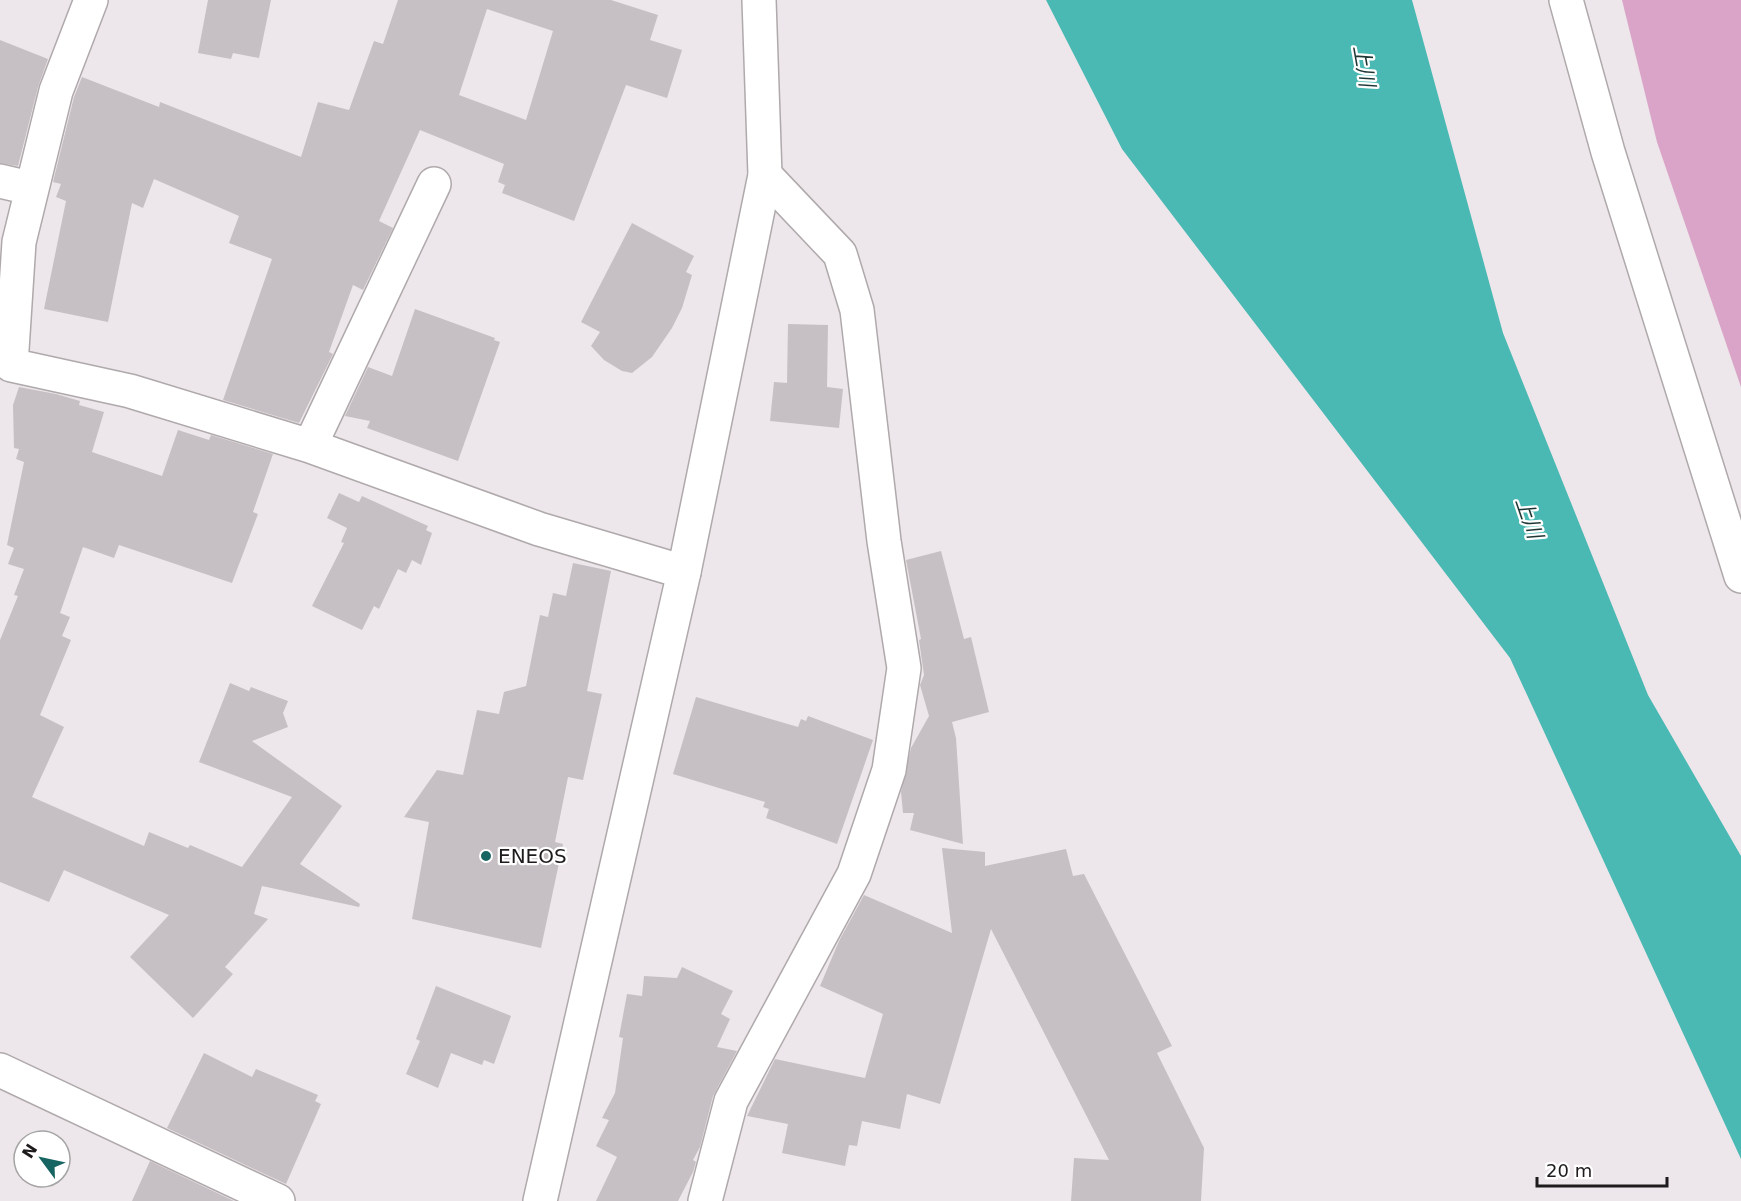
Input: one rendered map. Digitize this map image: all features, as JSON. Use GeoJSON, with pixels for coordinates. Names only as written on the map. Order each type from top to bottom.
{"type":"FeatureCollection","features":[{"type":"Feature","properties":{"kind":"street"},"geometry":{"type":"LineString","coordinates":[[91,0],[56,91],[15,185],[19,242],[11,365],[130,391],[310,446],[539,529],[684,572]]}},
{"type":"Feature","properties":{"kind":"street"},"geometry":{"type":"LineString","coordinates":[[540,1201],[684,572],[765,174],[759,0]]}},
{"type":"Feature","properties":{"kind":"street"},"geometry":{"type":"LineString","coordinates":[[1566,0],[1608,152],[1741,576]]}},
{"type":"Feature","properties":{"kind":"street"},"geometry":{"type":"LineString","coordinates":[[705,1201],[731,1101],[854,874],[889,770],[904,668],[884,541],[857,310],[840,254],[765,174]]}},
{"type":"Feature","properties":{"kind":"street"},"geometry":{"type":"LineString","coordinates":[[310,446],[434,184]]}},
{"type":"Feature","properties":{"kind":"street"},"geometry":{"type":"LineString","coordinates":[[0,1070],[278,1201]]}},
{"type":"Feature","properties":{"kind":"shaded area"},"geometry":{"type":"Polygon","coordinates":[[[1622,0],[1741,0],[1741,387],[1657,142],[1622,0]]]}},
{"type":"Feature","properties":{"kind":"water","name":"上川"},"geometry":{"type":"Polygon","coordinates":[[[1046,0],[1412,0],[1503,333],[1648,695],[1741,856],[1741,1159],[1510,658],[1122,149],[1046,0]]]}},
{"type":"Feature","properties":{"kind":"building"},"geometry":{"type":"Polygon","coordinates":[[[208,0],[271,0],[259,58],[233,53],[231,59],[198,53],[208,0]]]}},
{"type":"Feature","properties":{"kind":"building"},"geometry":{"type":"Polygon","coordinates":[[[398,0],[611,0],[658,15],[650,40],[682,50],[667,98],[626,85],[574,221],[502,193],[505,185],[498,182],[504,164],[420,130],[379,221],[393,228],[363,290],[353,285],[329,352],[333,354],[299,423],[223,400],[272,259],[229,243],[239,216],[154,179],[143,208],[132,203],[108,322],[44,309],[66,201],[56,197],[61,184],[53,182],[74,97],[82,77],[159,107],[160,102],[301,157],[318,102],[349,110],[374,41],[383,44],[398,0]],[[487,9],[459,95],[526,120],[553,31],[487,9]]]}},
{"type":"Feature","properties":{"kind":"building"},"geometry":{"type":"Polygon","coordinates":[[[0,40],[48,59],[38,87],[18,166],[0,163],[0,40]]]}},
{"type":"Feature","properties":{"kind":"building"},"geometry":{"type":"Polygon","coordinates":[[[632,223],[694,256],[686,272],[692,275],[682,308],[672,328],[652,357],[632,373],[622,371],[604,360],[591,346],[600,332],[581,322],[632,223]]]}},
{"type":"Feature","properties":{"kind":"building"},"geometry":{"type":"Polygon","coordinates":[[[415,309],[495,338],[494,340],[500,342],[458,461],[367,428],[370,421],[345,416],[368,367],[392,376],[415,309]]]}},
{"type":"Feature","properties":{"kind":"building"},"geometry":{"type":"Polygon","coordinates":[[[788,324],[828,325],[827,387],[843,389],[839,428],[770,421],[774,382],[787,383],[788,324]]]}},
{"type":"Feature","properties":{"kind":"building"},"geometry":{"type":"Polygon","coordinates":[[[19,387],[80,401],[79,405],[104,412],[92,452],[162,476],[178,430],[209,440],[211,435],[273,454],[253,512],[258,514],[232,583],[119,545],[114,558],[83,547],[60,613],[70,617],[62,636],[71,640],[40,715],[64,727],[32,797],[144,846],[149,832],[188,848],[190,845],[242,867],[292,797],[199,762],[230,683],[249,691],[251,687],[288,701],[283,713],[288,727],[252,741],[342,806],[300,864],[360,904],[359,907],[262,886],[254,914],[268,919],[225,967],[233,974],[193,1018],[130,957],[169,915],[64,870],[49,902],[0,882],[0,640],[18,596],[14,595],[24,569],[8,564],[14,548],[7,545],[24,462],[16,459],[19,449],[14,448],[13,405],[19,387]]]}},
{"type":"Feature","properties":{"kind":"building"},"geometry":{"type":"Polygon","coordinates":[[[339,493],[359,502],[362,496],[428,526],[426,530],[432,533],[421,565],[412,560],[406,573],[398,569],[379,609],[374,606],[362,630],[312,606],[344,543],[341,542],[347,528],[327,518],[339,493]]]}},
{"type":"Feature","properties":{"kind":"building"},"geometry":{"type":"Polygon","coordinates":[[[941,551],[964,639],[971,637],[989,712],[952,722],[956,738],[963,844],[910,830],[914,813],[903,813],[901,792],[911,748],[929,716],[920,685],[924,675],[919,640],[921,639],[906,560],[941,551]]]}},
{"type":"Feature","properties":{"kind":"building"},"geometry":{"type":"Polygon","coordinates":[[[573,563],[611,571],[587,691],[602,694],[583,780],[568,777],[555,842],[563,844],[541,948],[412,919],[429,822],[404,817],[437,770],[463,775],[477,710],[499,714],[504,692],[526,686],[540,615],[548,617],[553,593],[566,596],[573,563]]]}},
{"type":"Feature","properties":{"kind":"building"},"geometry":{"type":"Polygon","coordinates":[[[696,697],[798,727],[801,719],[806,721],[808,716],[873,740],[837,844],[766,818],[769,809],[763,807],[765,802],[673,774],[696,697]]]}},
{"type":"Feature","properties":{"kind":"building"},"geometry":{"type":"Polygon","coordinates":[[[942,848],[985,852],[985,866],[1066,849],[1073,876],[1084,874],[1172,1046],[1157,1053],[1204,1148],[1201,1201],[1071,1201],[1074,1158],[1109,1160],[991,929],[940,1104],[907,1094],[900,1129],[862,1121],[857,1146],[849,1145],[845,1166],[782,1153],[788,1124],[747,1116],[775,1059],[865,1078],[883,1014],[820,986],[839,941],[864,895],[952,933],[942,848]]]}},
{"type":"Feature","properties":{"kind":"building"},"geometry":{"type":"Polygon","coordinates":[[[682,967],[733,991],[721,1014],[730,1019],[717,1047],[737,1051],[713,1096],[700,1147],[693,1160],[696,1162],[693,1172],[678,1201],[596,1201],[617,1157],[596,1146],[609,1120],[602,1118],[615,1093],[623,1038],[619,1037],[627,994],[642,996],[644,976],[677,978],[682,967]]]}},
{"type":"Feature","properties":{"kind":"building"},"geometry":{"type":"Polygon","coordinates":[[[436,986],[511,1016],[494,1064],[484,1060],[482,1065],[451,1053],[438,1088],[406,1074],[420,1041],[416,1039],[436,986]]]}},
{"type":"Feature","properties":{"kind":"building"},"geometry":{"type":"Polygon","coordinates":[[[204,1053],[252,1077],[256,1069],[318,1095],[315,1101],[321,1104],[286,1184],[167,1128],[204,1053]]]}},
{"type":"Feature","properties":{"kind":"building"},"geometry":{"type":"Polygon","coordinates":[[[150,1161],[234,1201],[132,1201],[150,1161]]]}},
{"type":"Feature","properties":{"kind":"place","name":"ENEOS"},"geometry":{"type":"Point","coordinates":[486,856]}}]}
